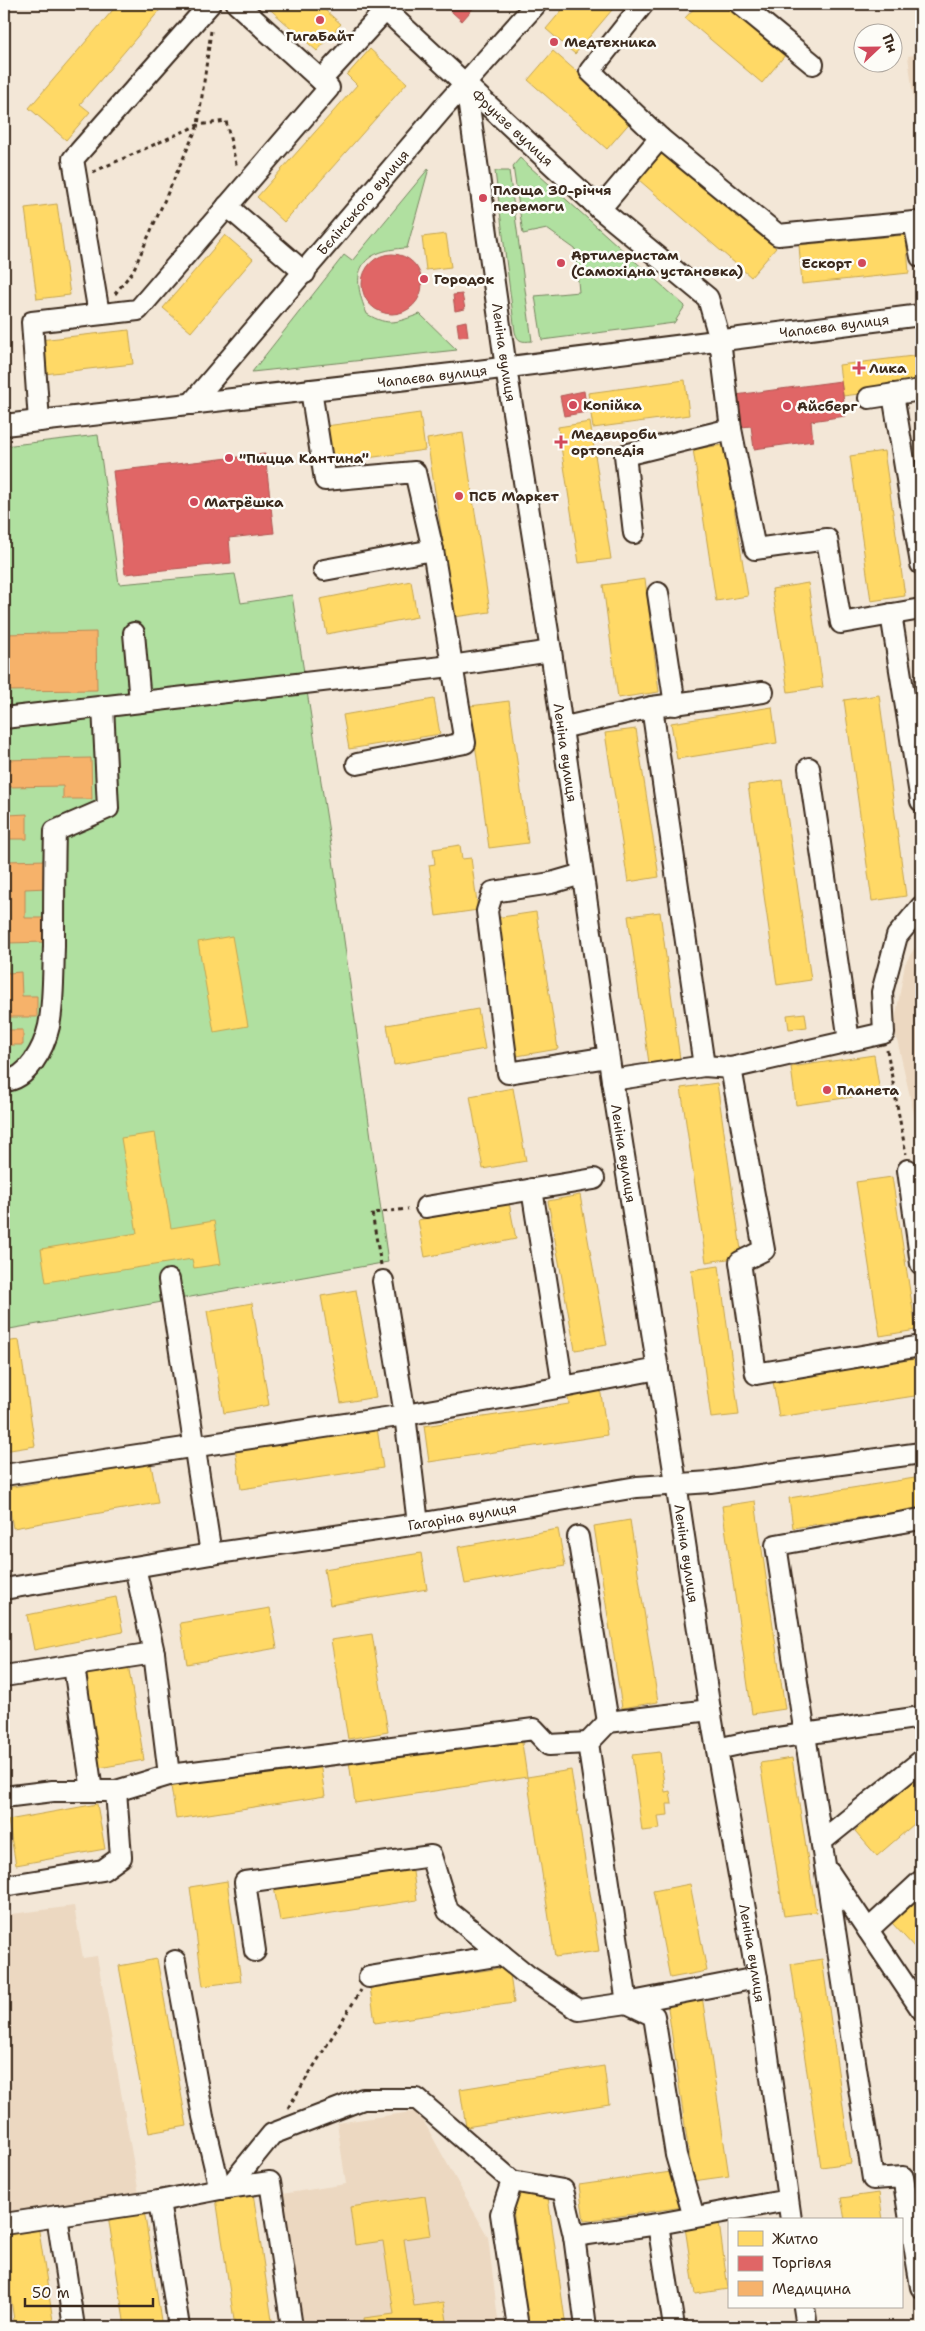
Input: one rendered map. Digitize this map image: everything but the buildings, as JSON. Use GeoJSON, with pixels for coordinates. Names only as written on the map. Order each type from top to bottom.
{"type":"FeatureCollection","features":[{"type":"Feature","properties":{"kind":"street"},"geometry":{"type":"LineString","coordinates":[[100,314],[73,159],[210,4]]}},
{"type":"Feature","properties":{"kind":"street"},"geometry":{"type":"LineString","coordinates":[[38,421],[32,322],[138,310],[329,88],[237,4]]}},
{"type":"Feature","properties":{"kind":"street","name":"Бєлінського вулиця"},"geometry":{"type":"LineString","coordinates":[[191,404],[305,273],[444,108],[536,4]]}},
{"type":"Feature","properties":{"kind":"street"},"geometry":{"type":"LineString","coordinates":[[642,4],[590,71],[660,138],[778,235],[914,222],[921,257]]}},
{"type":"Feature","properties":{"kind":"street"},"geometry":{"type":"LineString","coordinates":[[740,4],[813,64]]}},
{"type":"Feature","properties":{"kind":"street"},"geometry":{"type":"LineString","coordinates":[[321,80],[385,6]]}},
{"type":"Feature","properties":{"kind":"street","name":"Фрунзе вулиця"},"geometry":{"type":"LineString","coordinates":[[385,6],[466,85],[600,209],[708,298],[720,340],[731,429],[755,549],[827,539],[841,623],[891,614]]}},
{"type":"Feature","properties":{"kind":"street","name":"Леніна вулиця"},"geometry":{"type":"LineString","coordinates":[[466,85],[506,368],[551,651],[608,1057],[710,1710],[758,1978],[791,2218]]}},
{"type":"Feature","properties":{"kind":"street"},"geometry":{"type":"LineString","coordinates":[[600,209],[660,138]]}},
{"type":"Feature","properties":{"kind":"street"},"geometry":{"type":"LineString","coordinates":[[227,206],[305,273]]}},
{"type":"Feature","properties":{"kind":"street","name":"Чапаєва вулиця"},"geometry":{"type":"LineString","coordinates":[[4,425],[506,368],[921,315]]}},
{"type":"Feature","properties":{"kind":"street"},"geometry":{"type":"LineString","coordinates":[[311,390],[325,480],[415,472],[433,550],[465,743],[358,764]]}},
{"type":"Feature","properties":{"kind":"street"},"geometry":{"type":"LineString","coordinates":[[870,398],[921,390]]}},
{"type":"Feature","properties":{"kind":"street"},"geometry":{"type":"LineString","coordinates":[[893,394],[921,564]]}},
{"type":"Feature","properties":{"kind":"street"},"geometry":{"type":"LineString","coordinates":[[634,533],[625,456],[731,429]]}},
{"type":"Feature","properties":{"kind":"street"},"geometry":{"type":"LineString","coordinates":[[324,570],[433,550]]}},
{"type":"Feature","properties":{"kind":"street"},"geometry":{"type":"LineString","coordinates":[[658,594],[675,705]]}},
{"type":"Feature","properties":{"kind":"street"},"geometry":{"type":"LineString","coordinates":[[921,608],[891,614],[921,801]]}},
{"type":"Feature","properties":{"kind":"street"},"geometry":{"type":"LineString","coordinates":[[134,633],[140,702]]}},
{"type":"Feature","properties":{"kind":"street"},"geometry":{"type":"LineString","coordinates":[[4,718],[451,666],[551,651]]}},
{"type":"Feature","properties":{"kind":"street"},"geometry":{"type":"LineString","coordinates":[[561,728],[652,707],[763,692]]}},
{"type":"Feature","properties":{"kind":"street"},"geometry":{"type":"LineString","coordinates":[[4,1081],[14,1080],[28,1069],[40,1051],[49,1027],[53,990],[54,831],[108,808],[103,706]]}},
{"type":"Feature","properties":{"kind":"street"},"geometry":{"type":"LineString","coordinates":[[652,707],[704,1066]]}},
{"type":"Feature","properties":{"kind":"street"},"geometry":{"type":"LineString","coordinates":[[809,768],[849,1041]]}},
{"type":"Feature","properties":{"kind":"street"},"geometry":{"type":"LineString","coordinates":[[582,874],[551,883],[493,892],[487,911],[508,1073],[608,1057]]}},
{"type":"Feature","properties":{"kind":"street"},"geometry":{"type":"LineString","coordinates":[[612,1080],[704,1066],[731,1068],[884,1033],[882,992],[897,936],[921,907]]}},
{"type":"Feature","properties":{"kind":"street"},"geometry":{"type":"LineString","coordinates":[[731,1068],[764,1250],[740,1262],[756,1374],[921,1346]]}},
{"type":"Feature","properties":{"kind":"street"},"geometry":{"type":"LineString","coordinates":[[908,1170],[921,1264]]}},
{"type":"Feature","properties":{"kind":"street"},"geometry":{"type":"LineString","coordinates":[[426,1207],[594,1179]]}},
{"type":"Feature","properties":{"kind":"street"},"geometry":{"type":"LineString","coordinates":[[532,1189],[563,1388]]}},
{"type":"Feature","properties":{"kind":"street"},"geometry":{"type":"LineString","coordinates":[[169,1280],[211,1554]]}},
{"type":"Feature","properties":{"kind":"street"},"geometry":{"type":"LineString","coordinates":[[384,1281],[405,1415],[418,1524]]}},
{"type":"Feature","properties":{"kind":"street"},"geometry":{"type":"LineString","coordinates":[[4,1475],[405,1415],[563,1388],[658,1369]]}},
{"type":"Feature","properties":{"kind":"street","name":"Гагаріна вулиця"},"geometry":{"type":"LineString","coordinates":[[4,1588],[211,1554],[418,1524],[637,1487],[710,1482],[921,1453]]}},
{"type":"Feature","properties":{"kind":"street"},"geometry":{"type":"LineString","coordinates":[[921,1519],[776,1544],[873,2180],[903,2177],[921,2287]]}},
{"type":"Feature","properties":{"kind":"street"},"geometry":{"type":"LineString","coordinates":[[578,1537],[608,1722]]}},
{"type":"Feature","properties":{"kind":"street"},"geometry":{"type":"LineString","coordinates":[[135,1567],[154,1653],[169,1775]]}},
{"type":"Feature","properties":{"kind":"street"},"geometry":{"type":"LineString","coordinates":[[4,1676],[154,1653]]}},
{"type":"Feature","properties":{"kind":"street"},"geometry":{"type":"LineString","coordinates":[[74,1666],[92,1791]]}},
{"type":"Feature","properties":{"kind":"street"},"geometry":{"type":"LineString","coordinates":[[4,1797],[53,1791],[116,1791],[169,1775],[534,1729],[549,1745],[588,1743],[608,1722],[710,1710]]}},
{"type":"Feature","properties":{"kind":"street"},"geometry":{"type":"LineString","coordinates":[[717,1749],[921,1717]]}},
{"type":"Feature","properties":{"kind":"street"},"geometry":{"type":"LineString","coordinates":[[588,1743],[627,2003]]}},
{"type":"Feature","properties":{"kind":"street"},"geometry":{"type":"LineString","coordinates":[[822,1841],[921,1761]]}},
{"type":"Feature","properties":{"kind":"street"},"geometry":{"type":"LineString","coordinates":[[4,1886],[103,1870],[121,1857],[116,1791]]}},
{"type":"Feature","properties":{"kind":"street"},"geometry":{"type":"LineString","coordinates":[[255,1951],[245,1882],[431,1856],[448,1910],[528,1976],[580,2010],[758,1978]]}},
{"type":"Feature","properties":{"kind":"street"},"geometry":{"type":"LineString","coordinates":[[826,1866],[921,2009]]}},
{"type":"Feature","properties":{"kind":"street"},"geometry":{"type":"LineString","coordinates":[[868,1930],[921,1881]]}},
{"type":"Feature","properties":{"kind":"street"},"geometry":{"type":"LineString","coordinates":[[369,1977],[502,1955]]}},
{"type":"Feature","properties":{"kind":"street"},"geometry":{"type":"LineString","coordinates":[[174,1961],[203,2117],[225,2188]]}},
{"type":"Feature","properties":{"kind":"street"},"geometry":{"type":"LineString","coordinates":[[627,2003],[654,2016],[676,2155],[694,2217]]}},
{"type":"Feature","properties":{"kind":"street"},"geometry":{"type":"LineString","coordinates":[[225,2188],[272,2134],[363,2099],[417,2099],[512,2180],[562,2190],[574,2236],[586,2327]]}},
{"type":"Feature","properties":{"kind":"street"},"geometry":{"type":"LineString","coordinates":[[512,2180],[501,2214],[518,2327]]}},
{"type":"Feature","properties":{"kind":"street"},"geometry":{"type":"LineString","coordinates":[[4,2224],[270,2182],[292,2327]]}},
{"type":"Feature","properties":{"kind":"street"},"geometry":{"type":"LineString","coordinates":[[574,2236],[658,2224],[788,2200]]}},
{"type":"Feature","properties":{"kind":"street"},"geometry":{"type":"LineString","coordinates":[[159,2201],[179,2327]]}},
{"type":"Feature","properties":{"kind":"street"},"geometry":{"type":"LineString","coordinates":[[57,2216],[74,2327]]}},
{"type":"Feature","properties":{"kind":"street"},"geometry":{"type":"LineString","coordinates":[[658,2224],[674,2327]]}},
{"type":"Feature","properties":{"kind":"street"},"geometry":{"type":"LineString","coordinates":[[804,2308],[807,2327]]}},
{"type":"Feature","properties":{"kind":"path"},"geometry":{"type":"LineString","coordinates":[[133,271],[198,125],[212,27]]}},
{"type":"Feature","properties":{"kind":"path"},"geometry":{"type":"LineString","coordinates":[[76,180],[198,125],[226,121],[242,189]]}},
{"type":"Feature","properties":{"kind":"path"},"geometry":{"type":"LineString","coordinates":[[884,1033],[908,1170]]}},
{"type":"Feature","properties":{"kind":"path"},"geometry":{"type":"LineString","coordinates":[[384,1281],[372,1213],[426,1207]]}},
{"type":"Feature","properties":{"kind":"path"},"geometry":{"type":"LineString","coordinates":[[287,2109],[369,1977]]}},
{"type":"Feature","properties":{"kind":"shaded area"},"geometry":{"type":"Polygon","coordinates":[[[921,54],[921,158],[908,56],[921,54]]]}},
{"type":"Feature","properties":{"kind":"shaded area"},"geometry":{"type":"Polygon","coordinates":[[[921,937],[921,1122],[916,1123],[894,1026],[905,964],[921,937]]]}},
{"type":"Feature","properties":{"kind":"shaded area"},"geometry":{"type":"Polygon","coordinates":[[[74,1906],[83,1958],[97,1956],[139,2194],[4,2214],[4,1915],[74,1906]]]}},
{"type":"Feature","properties":{"kind":"shaded area"},"geometry":{"type":"Polygon","coordinates":[[[418,2111],[488,2237],[499,2327],[304,2327],[282,2194],[346,2184],[337,2123],[418,2111]]]}},
{"type":"Feature","properties":{"kind":"green space"},"geometry":{"type":"Polygon","coordinates":[[[520,158],[685,306],[674,323],[542,340],[535,296],[579,292],[575,249],[547,229],[523,234],[513,166],[520,158]]]}},
{"type":"Feature","properties":{"kind":"green space"},"geometry":{"type":"Polygon","coordinates":[[[429,168],[407,248],[378,253],[369,259],[362,266],[359,275],[359,286],[367,314],[381,321],[393,322],[420,314],[457,350],[252,372],[344,255],[352,261],[429,168]]]}},
{"type":"Feature","properties":{"kind":"green space"},"geometry":{"type":"Polygon","coordinates":[[[495,171],[509,171],[532,341],[521,341],[515,332],[495,171]]]}},
{"type":"Feature","properties":{"kind":"green space"},"geometry":{"type":"Polygon","coordinates":[[[98,435],[119,584],[235,574],[241,603],[292,595],[332,852],[388,1262],[4,1330],[4,446],[98,435]]]}},
{"type":"Feature","properties":{"kind":"place","name":"ГигаБайт"},"geometry":{"type":"Point","coordinates":[320,20]}},
{"type":"Feature","properties":{"kind":"place","name":"Медтехника"},"geometry":{"type":"Point","coordinates":[554,42]}},
{"type":"Feature","properties":{"kind":"place","name":"Площа 30-річчя перемоги"},"geometry":{"type":"Point","coordinates":[483,198]}},
{"type":"Feature","properties":{"kind":"place","name":"Артилеристам (Самохідна установка)"},"geometry":{"type":"Point","coordinates":[561,263]}},
{"type":"Feature","properties":{"kind":"place","name":"Ескорт"},"geometry":{"type":"Point","coordinates":[862,263]}},
{"type":"Feature","properties":{"kind":"place","name":"Городок"},"geometry":{"type":"Point","coordinates":[424,279]}},
{"type":"Feature","properties":{"kind":"place","name":"Лика"},"geometry":{"type":"Point","coordinates":[859,368]}},
{"type":"Feature","properties":{"kind":"place","name":"Копійка"},"geometry":{"type":"Point","coordinates":[573,405]}},
{"type":"Feature","properties":{"kind":"place","name":"Айсберг"},"geometry":{"type":"Point","coordinates":[787,406]}},
{"type":"Feature","properties":{"kind":"place","name":"Медвироби ортопедія"},"geometry":{"type":"Point","coordinates":[561,442]}},
{"type":"Feature","properties":{"kind":"place","name":"\"Пицца Кантина\""},"geometry":{"type":"Point","coordinates":[229,458]}},
{"type":"Feature","properties":{"kind":"place","name":"ПСБ Маркет"},"geometry":{"type":"Point","coordinates":[459,496]}},
{"type":"Feature","properties":{"kind":"place","name":"Матрёшка"},"geometry":{"type":"Point","coordinates":[194,502]}},
{"type":"Feature","properties":{"kind":"place","name":"Планета"},"geometry":{"type":"Point","coordinates":[827,1090]}}]}
